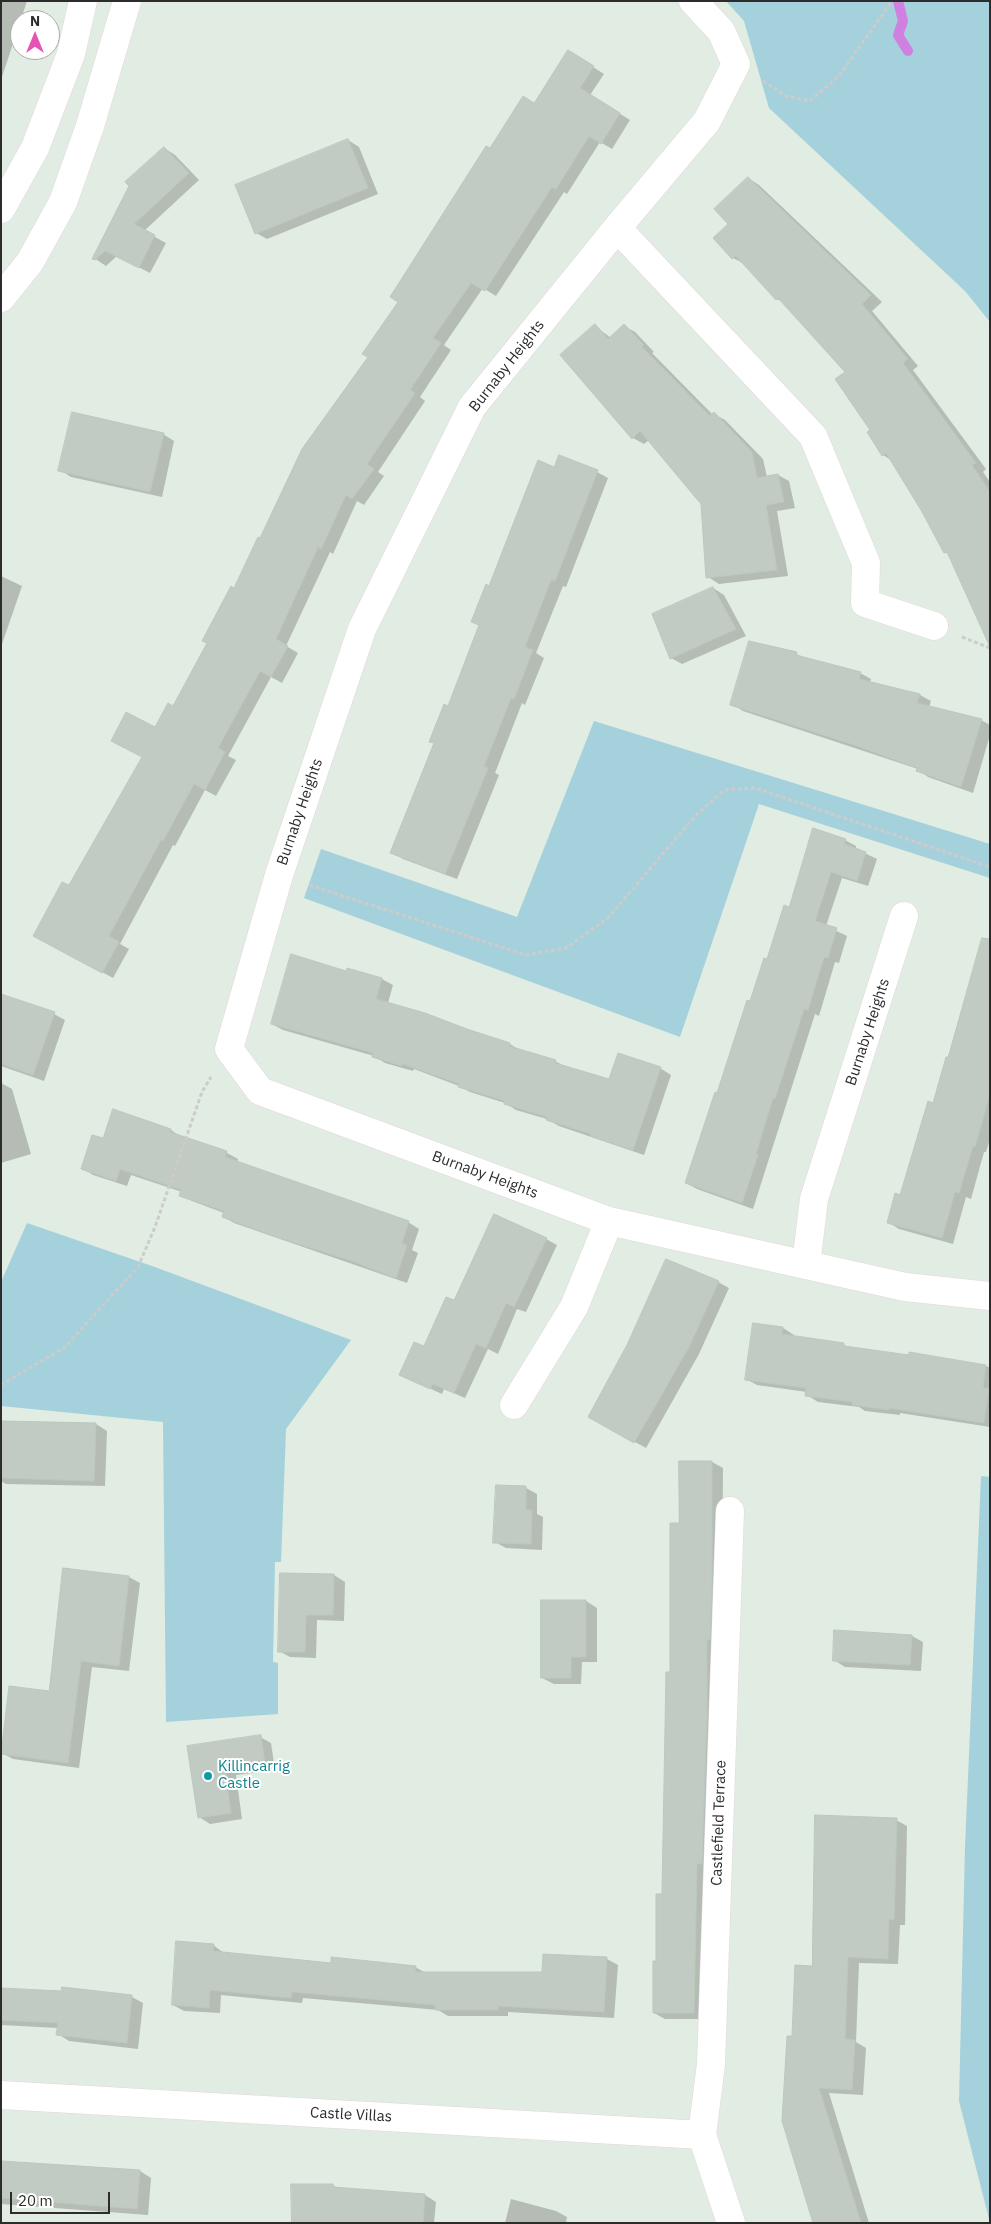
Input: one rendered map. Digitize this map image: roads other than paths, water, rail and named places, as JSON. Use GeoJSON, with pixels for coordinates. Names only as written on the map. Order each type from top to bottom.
{"type":"FeatureCollection","features":[{"type":"Feature","properties":{"kind":"street"},"geometry":{"type":"LineString","coordinates":[[1,209],[35,148],[71,54],[83,1]]}},
{"type":"Feature","properties":{"kind":"street"},"geometry":{"type":"LineString","coordinates":[[1,298],[30,262],[64,202],[90,126],[127,1]]}},
{"type":"Feature","properties":{"kind":"street","name":"Burnaby Heights"},"geometry":{"type":"LineString","coordinates":[[693,1],[721,30],[736,64],[707,121],[617,228],[472,407],[362,629],[279,874],[229,1049],[260,1091],[609,1221],[905,1287],[990,1296]]}},
{"type":"Feature","properties":{"kind":"street"},"geometry":{"type":"LineString","coordinates":[[617,228],[813,436],[866,563],[865,603],[934,626]]}},
{"type":"Feature","properties":{"kind":"street","name":"Burnaby Heights"},"geometry":{"type":"LineString","coordinates":[[806,1265],[814,1199],[904,916]]}},
{"type":"Feature","properties":{"kind":"street"},"geometry":{"type":"LineString","coordinates":[[514,1405],[574,1307],[609,1221]]}},
{"type":"Feature","properties":{"kind":"street","name":"Castlefield Terrace"},"geometry":{"type":"LineString","coordinates":[[702,2135],[711,2064],[730,1511]]}},
{"type":"Feature","properties":{"kind":"street","name":"Castle Villas"},"geometry":{"type":"LineString","coordinates":[[1,2095],[702,2135]]}},
{"type":"Feature","properties":{"kind":"street"},"geometry":{"type":"LineString","coordinates":[[702,2135],[731,2223]]}},
{"type":"Feature","properties":{"kind":"waterway"},"geometry":{"type":"LineString","coordinates":[[898,1],[903,21],[898,35],[908,51]]}},
{"type":"Feature","properties":{"kind":"place","name":"Killincarrig Castle"},"geometry":{"type":"Point","coordinates":[208,1776]}}]}
